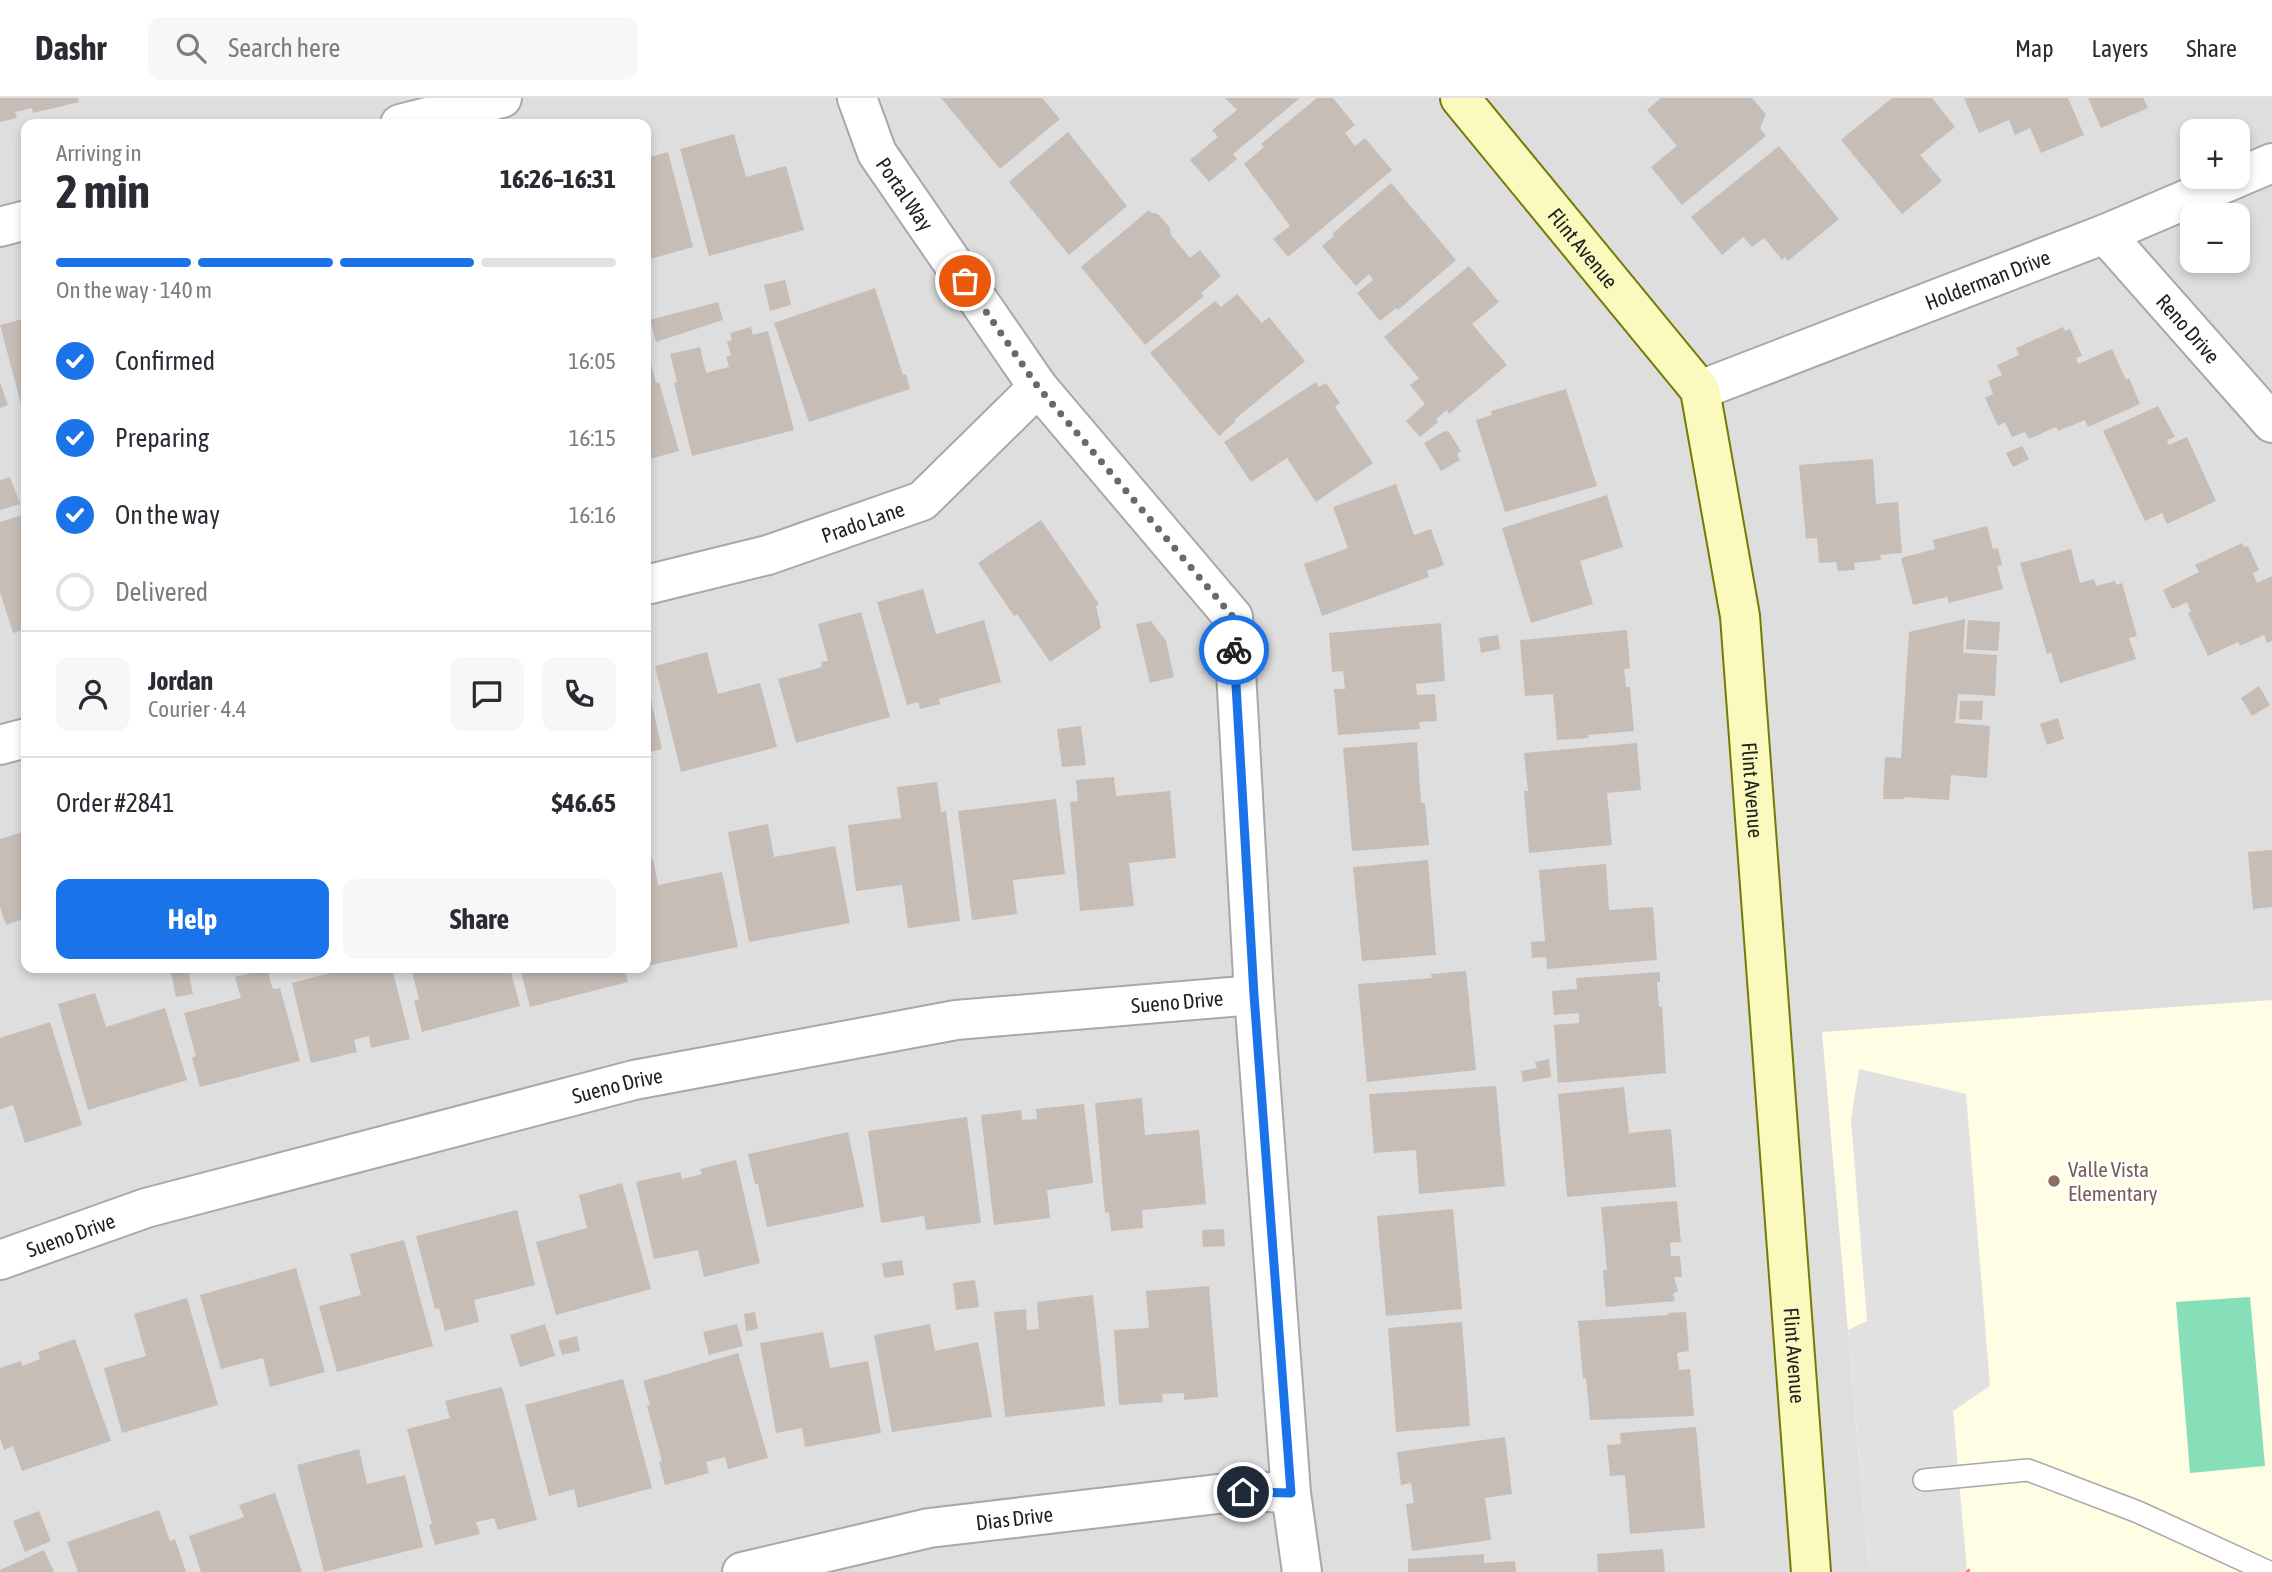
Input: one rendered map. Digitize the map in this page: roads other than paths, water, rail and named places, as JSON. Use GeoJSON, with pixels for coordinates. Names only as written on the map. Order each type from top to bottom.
{"type":"FeatureCollection","features":[{"type":"Feature","properties":{"kind":"street"},"geometry":{"type":"LineString","coordinates":[[420,119],[502,98]]}},
{"type":"Feature","properties":{"kind":"street","name":"Portal Way"},"geometry":{"type":"LineString","coordinates":[[857,98],[877,153],[1038,387],[1233,617],[1254,995],[1291,1493],[1302,1572]]}},
{"type":"Feature","properties":{"kind":"street","name":"Flint Avenue"},"geometry":{"type":"LineString","coordinates":[[1460,98],[1700,390],[1740,615],[1811,1572]]}},
{"type":"Feature","properties":{"kind":"street","name":"Holderman Drive"},"geometry":{"type":"LineString","coordinates":[[1700,390],[2105,234],[2272,163]]}},
{"type":"Feature","properties":{"kind":"street"},"geometry":{"type":"LineString","coordinates":[[0,227],[21,221]]}},
{"type":"Feature","properties":{"kind":"street","name":"Reno Drive"},"geometry":{"type":"LineString","coordinates":[[2105,234],[2272,423]]}},
{"type":"Feature","properties":{"kind":"street","name":"Prado Lane"},"geometry":{"type":"LineString","coordinates":[[651,584],[768,555],[922,501],[1038,387]]}},
{"type":"Feature","properties":{"kind":"street"},"geometry":{"type":"LineString","coordinates":[[0,744],[21,739]]}},
{"type":"Feature","properties":{"kind":"street","name":"Sueno Drive"},"geometry":{"type":"LineString","coordinates":[[0,1260],[146,1208],[634,1080],[956,1020],[1254,995]]}},
{"type":"Feature","properties":{"kind":"street","name":"Dias Drive"},"geometry":{"type":"LineString","coordinates":[[743,1572],[929,1528],[1243,1492],[1291,1493]]}},
{"type":"Feature","properties":{"kind":"lane"},"geometry":{"type":"LineString","coordinates":[[1924,1480],[2028,1470],[2138,1512],[2269,1572]]}},
{"type":"Feature","properties":{"kind":"place","name":"Valle Vista Elementary"},"geometry":{"type":"Point","coordinates":[2054,1181]}}]}
